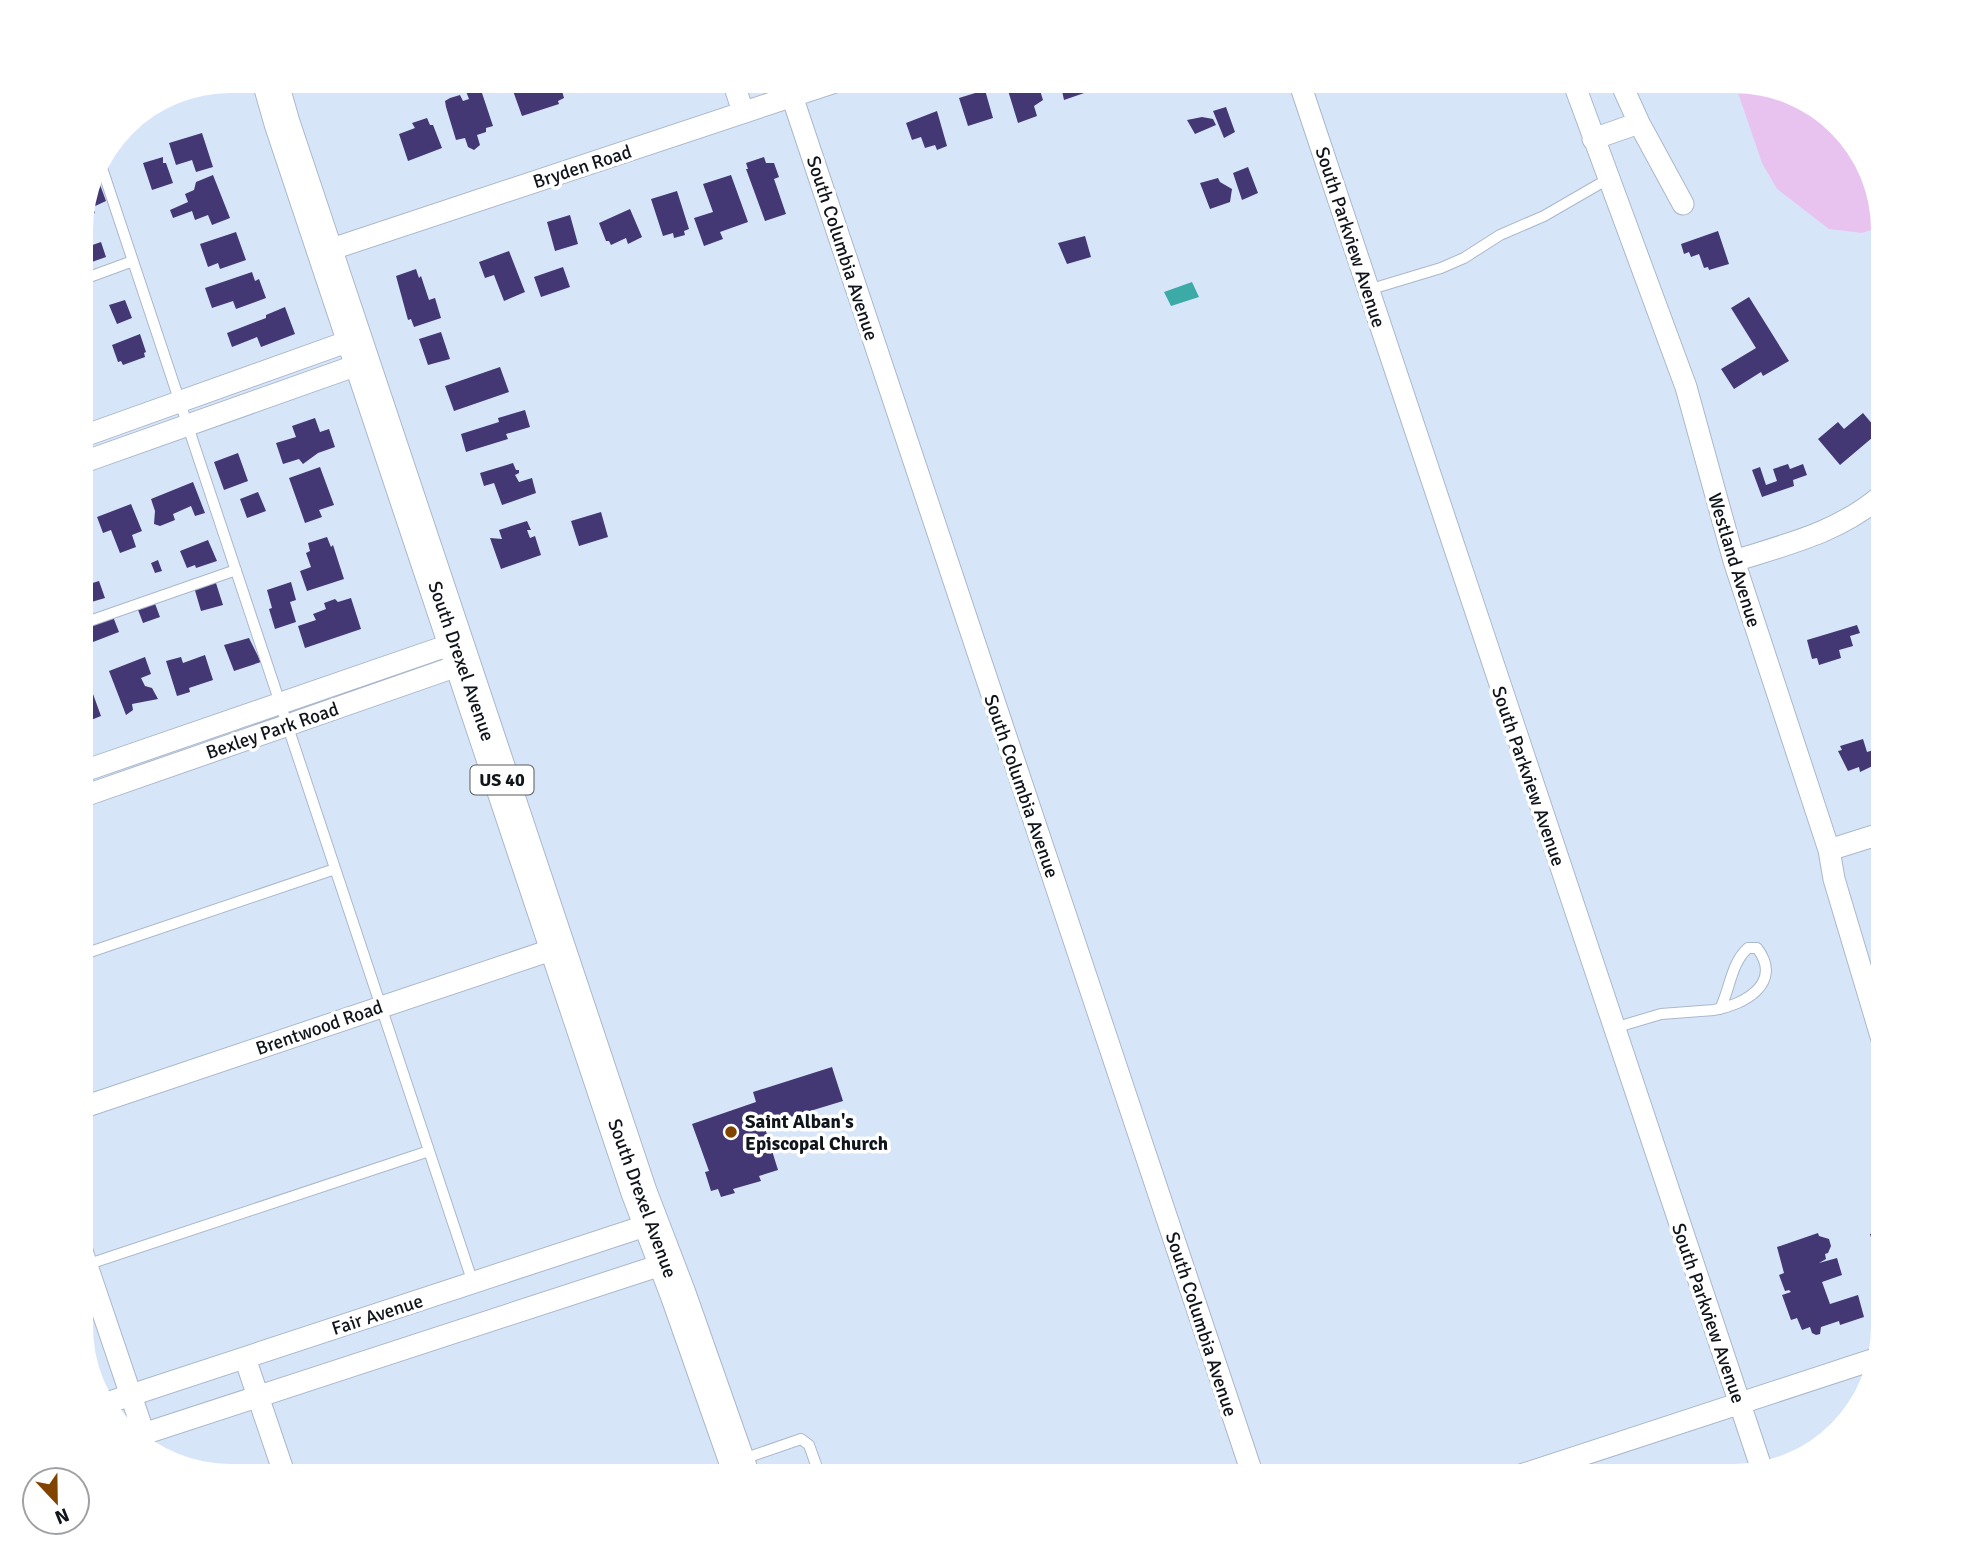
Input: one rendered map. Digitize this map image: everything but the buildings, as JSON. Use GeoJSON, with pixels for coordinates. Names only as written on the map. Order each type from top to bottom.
{"type":"FeatureCollection","features":[{"type":"Feature","properties":{"kind":"main road","name":"South Drexel Avenue"},"geometry":{"type":"LineString","coordinates":[[274,93],[650,1224],[667,1263],[737,1464]]}},
{"type":"Feature","properties":{"kind":"street"},"geometry":{"type":"LineString","coordinates":[[737,93],[743,112]]}},
{"type":"Feature","properties":{"kind":"street","name":"Bryden Road"},"geometry":{"type":"LineString","coordinates":[[326,251],[801,93]]}},
{"type":"Feature","properties":{"kind":"street","name":"South Parkview Avenue"},"geometry":{"type":"LineString","coordinates":[[1303,93],[1759,1462]]}},
{"type":"Feature","properties":{"kind":"street","name":"Westland Avenue"},"geometry":{"type":"LineString","coordinates":[[1577,93],[1686,387],[1734,561],[1829,850],[1834,879],[1871,1000]]}},
{"type":"Feature","properties":{"kind":"street"},"geometry":{"type":"LineString","coordinates":[[1626,93],[1683,204]]}},
{"type":"Feature","properties":{"kind":"street","name":"South Columbia Avenue"},"geometry":{"type":"LineString","coordinates":[[792,96],[1249,1464]]}},
{"type":"Feature","properties":{"kind":"street"},"geometry":{"type":"LineString","coordinates":[[1593,139],[1639,123]]}},
{"type":"Feature","properties":{"kind":"street"},"geometry":{"type":"LineString","coordinates":[[93,433],[180,401],[359,351]]}},
{"type":"Feature","properties":{"kind":"street"},"geometry":{"type":"LineString","coordinates":[[93,459],[188,425],[359,351]]}},
{"type":"Feature","properties":{"kind":"street"},"geometry":{"type":"LineString","coordinates":[[1734,561],[1822,533],[1871,505]]}},
{"type":"Feature","properties":{"kind":"street","name":"Bexley Park Road"},"geometry":{"type":"LineString","coordinates":[[93,768],[280,703],[459,653]]}},
{"type":"Feature","properties":{"kind":"street","name":"Bexley Park Road"},"geometry":{"type":"LineString","coordinates":[[93,793],[288,725],[459,653]]}},
{"type":"Feature","properties":{"kind":"street"},"geometry":{"type":"LineString","coordinates":[[1829,850],[1871,837]]}},
{"type":"Feature","properties":{"kind":"street","name":"Brentwood Road"},"geometry":{"type":"LineString","coordinates":[[93,1104],[558,948]]}},
{"type":"Feature","properties":{"kind":"street","name":"Fair Avenue"},"geometry":{"type":"LineString","coordinates":[[114,1401],[650,1224]]}},
{"type":"Feature","properties":{"kind":"street"},"geometry":{"type":"LineString","coordinates":[[143,1434],[667,1263]]}},
{"type":"Feature","properties":{"kind":"street"},"geometry":{"type":"LineString","coordinates":[[93,1288],[131,1395],[136,1427]]}},
{"type":"Feature","properties":{"kind":"street"},"geometry":{"type":"LineString","coordinates":[[245,1357],[281,1464]]}},
{"type":"Feature","properties":{"kind":"street"},"geometry":{"type":"LineString","coordinates":[[1555,1464],[1867,1362]]}},
{"type":"Feature","properties":{"kind":"lane"},"geometry":{"type":"LineString","coordinates":[[104,174],[473,1283]]}},
{"type":"Feature","properties":{"kind":"lane"},"geometry":{"type":"LineString","coordinates":[[1368,290],[1441,268],[1464,258],[1500,235],[1544,216],[1608,179]]}},
{"type":"Feature","properties":{"kind":"lane"},"geometry":{"type":"LineString","coordinates":[[93,276],[134,261]]}},
{"type":"Feature","properties":{"kind":"lane"},"geometry":{"type":"LineString","coordinates":[[93,620],[236,570]]}},
{"type":"Feature","properties":{"kind":"lane"},"geometry":{"type":"LineString","coordinates":[[116,760],[124,782]]}},
{"type":"Feature","properties":{"kind":"lane"},"geometry":{"type":"LineString","coordinates":[[93,951],[335,869]]}},
{"type":"Feature","properties":{"kind":"lane"},"geometry":{"type":"LineString","coordinates":[[1614,1028],[1661,1014],[1720,1009],[1742,1002],[1759,989],[1766,976],[1766,969],[1757,948],[1748,948],[1740,957],[1720,1009]]}},
{"type":"Feature","properties":{"kind":"lane"},"geometry":{"type":"LineString","coordinates":[[93,1257],[429,1152]]}},
{"type":"Feature","properties":{"kind":"lane"},"geometry":{"type":"LineString","coordinates":[[749,1464],[801,1439],[809,1445],[816,1464]]}},
{"type":"Feature","properties":{"kind":"shaded area"},"geometry":{"type":"Polygon","coordinates":[[[1738,93],[1770,97],[1795,107],[1818,121],[1837,139],[1857,169],[1867,194],[1871,230],[1862,233],[1829,229],[1777,189],[1762,163],[1738,93]]]}},
{"type":"Feature","properties":{"kind":"shaded area"},"geometry":{"type":"Polygon","coordinates":[[[1192,282],[1199,297],[1171,306],[1164,292],[1192,282]]]}},
{"type":"Feature","properties":{"kind":"place","name":"Saint Alban's Episcopal Church"},"geometry":{"type":"Point","coordinates":[731,1132]}}]}
